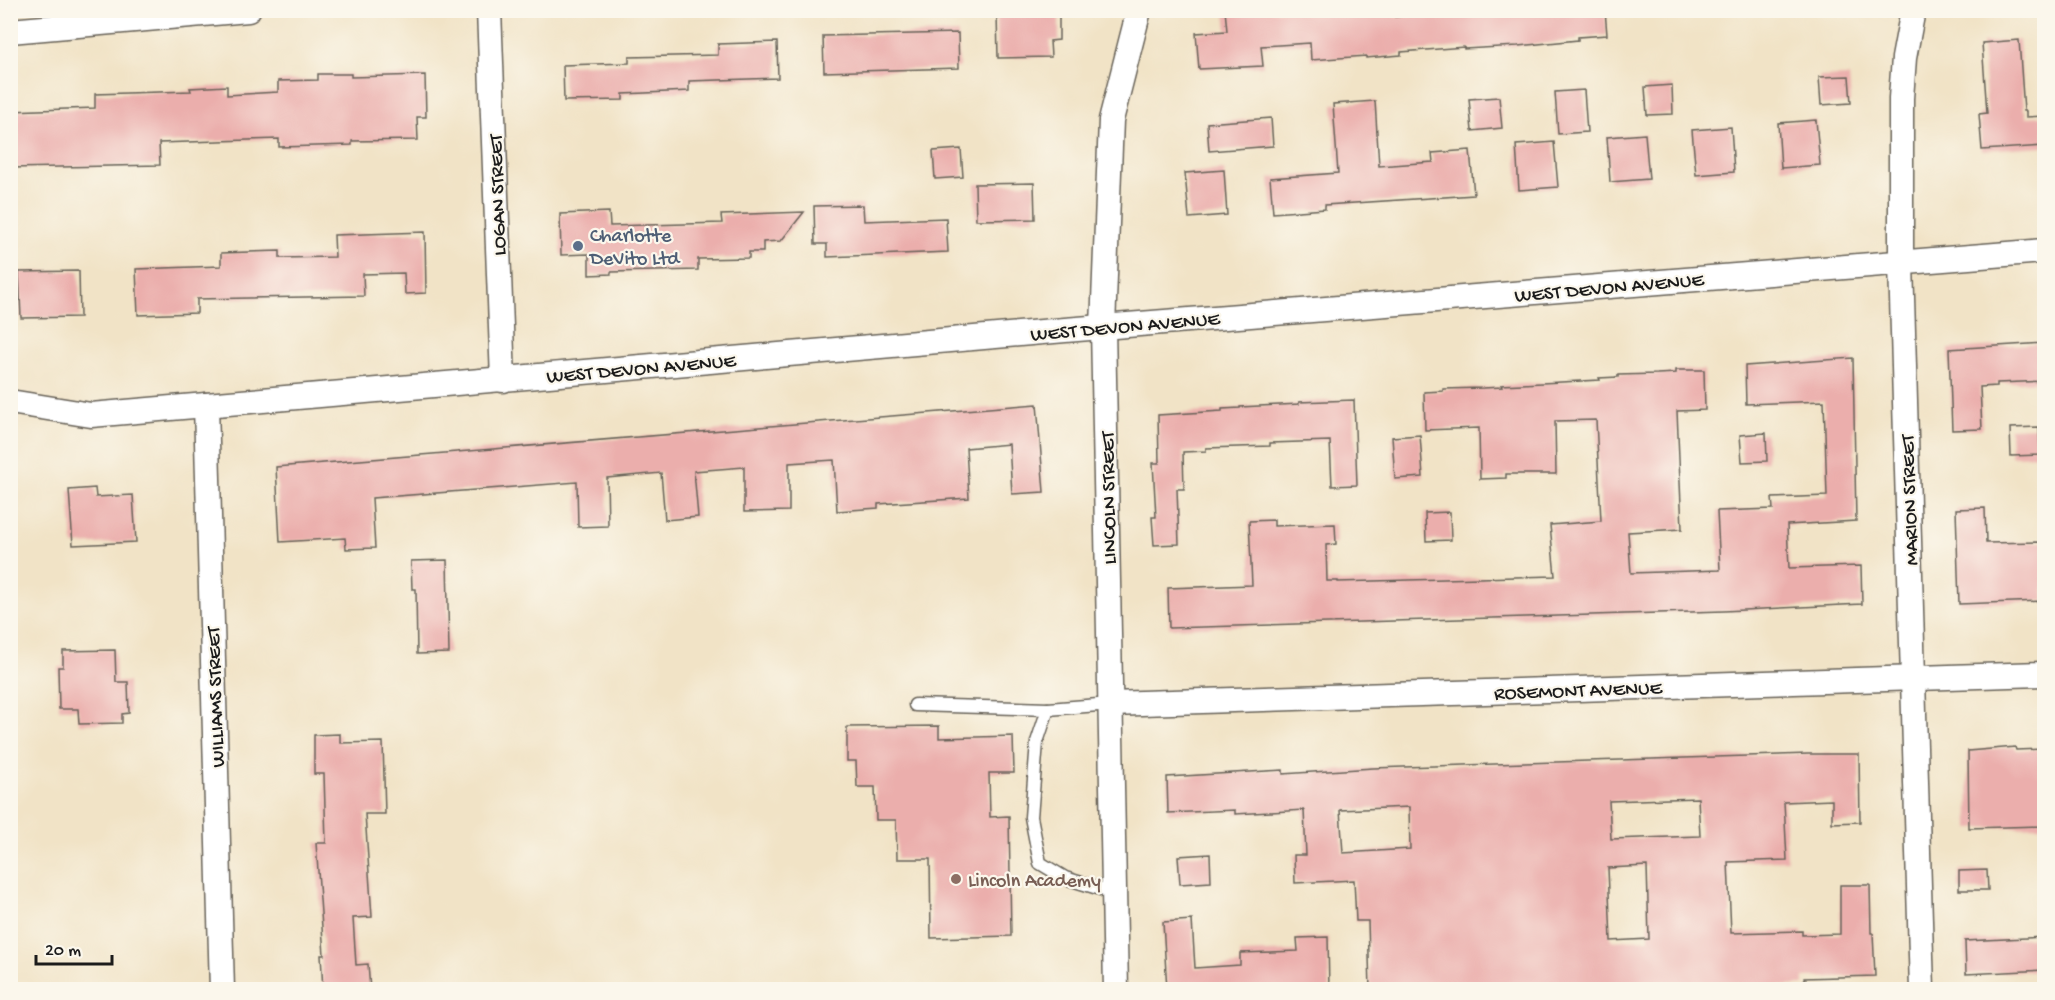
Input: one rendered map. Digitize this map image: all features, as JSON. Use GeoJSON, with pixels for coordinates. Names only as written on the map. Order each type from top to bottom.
{"type":"FeatureCollection","features":[{"type":"Feature","properties":{"kind":"street"},"geometry":{"type":"LineString","coordinates":[[10,31],[248,10]]}},
{"type":"Feature","properties":{"kind":"street","name":"LOGAN STREET"},"geometry":{"type":"LineString","coordinates":[[489,10],[503,380]]}},
{"type":"Feature","properties":{"kind":"street","name":"LINCOLN STREET"},"geometry":{"type":"LineString","coordinates":[[1116,990],[1103,327],[1111,120],[1139,10]]}},
{"type":"Feature","properties":{"kind":"street","name":"MARION STREET"},"geometry":{"type":"LineString","coordinates":[[1913,10],[1904,57],[1900,98],[1901,263],[1922,990]]}},
{"type":"Feature","properties":{"kind":"street","name":"WEST DEVON AVENUE"},"geometry":{"type":"LineString","coordinates":[[10,402],[91,415],[1103,327],[2044,251]]}},
{"type":"Feature","properties":{"kind":"street","name":"WILLIAMS STREET"},"geometry":{"type":"LineString","coordinates":[[206,405],[222,990]]}},
{"type":"Feature","properties":{"kind":"street","name":"ROSEMONT AVENUE"},"geometry":{"type":"LineString","coordinates":[[1111,704],[2044,674]]}},
{"type":"Feature","properties":{"kind":"lane"},"geometry":{"type":"LineString","coordinates":[[915,705],[1048,709],[1111,704]]}},
{"type":"Feature","properties":{"kind":"lane"},"geometry":{"type":"LineString","coordinates":[[1048,709],[1037,742],[1031,817],[1040,863],[1065,878],[1114,893]]}},
{"type":"Feature","properties":{"kind":"building"},"geometry":{"type":"Polygon","coordinates":[[[1225,10],[1395,10],[1395,17],[1463,10],[1605,10],[1607,35],[1518,46],[1464,49],[1464,47],[1401,52],[1401,55],[1366,58],[1366,56],[1311,60],[1310,43],[1261,46],[1263,66],[1199,69],[1196,33],[1227,31],[1225,10]]]}},
{"type":"Feature","properties":{"kind":"building"},"geometry":{"type":"Polygon","coordinates":[[[1059,13],[1059,40],[1050,41],[1051,57],[998,58],[997,14],[1059,13]]]}},
{"type":"Feature","properties":{"kind":"building"},"geometry":{"type":"Polygon","coordinates":[[[958,33],[959,68],[824,72],[823,36],[958,33]]]}},
{"type":"Feature","properties":{"kind":"building"},"geometry":{"type":"Polygon","coordinates":[[[2019,40],[2024,111],[2026,111],[2026,117],[2044,116],[2044,146],[1982,150],[1979,114],[1987,113],[1982,43],[2019,40]]]}},
{"type":"Feature","properties":{"kind":"building"},"geometry":{"type":"Polygon","coordinates":[[[777,42],[778,78],[689,81],[689,91],[623,94],[623,100],[564,101],[563,65],[629,63],[629,57],[718,55],[718,44],[777,42]]]}},
{"type":"Feature","properties":{"kind":"building"},"geometry":{"type":"Polygon","coordinates":[[[318,74],[351,74],[351,77],[425,75],[426,117],[417,117],[418,140],[352,141],[352,145],[279,147],[279,139],[159,143],[160,165],[10,168],[10,111],[95,108],[95,94],[191,91],[190,88],[227,86],[227,95],[278,92],[278,81],[318,80],[318,74]]]}},
{"type":"Feature","properties":{"kind":"building"},"geometry":{"type":"Polygon","coordinates":[[[1849,76],[1851,103],[1821,105],[1819,77],[1849,76]]]}},
{"type":"Feature","properties":{"kind":"building"},"geometry":{"type":"Polygon","coordinates":[[[1672,85],[1673,114],[1647,115],[1645,87],[1672,85]]]}},
{"type":"Feature","properties":{"kind":"building"},"geometry":{"type":"Polygon","coordinates":[[[1584,90],[1587,132],[1558,134],[1555,92],[1584,90]]]}},
{"type":"Feature","properties":{"kind":"building"},"geometry":{"type":"Polygon","coordinates":[[[1499,97],[1502,128],[1472,131],[1469,99],[1499,97]]]}},
{"type":"Feature","properties":{"kind":"building"},"geometry":{"type":"Polygon","coordinates":[[[1375,101],[1379,166],[1433,162],[1432,153],[1470,150],[1474,195],[1325,205],[1325,209],[1273,213],[1270,178],[1338,173],[1333,104],[1375,101]]]}},
{"type":"Feature","properties":{"kind":"building"},"geometry":{"type":"Polygon","coordinates":[[[1271,118],[1273,146],[1209,151],[1207,123],[1271,118]]]}},
{"type":"Feature","properties":{"kind":"building"},"geometry":{"type":"Polygon","coordinates":[[[1816,120],[1820,165],[1781,168],[1778,123],[1816,120]]]}},
{"type":"Feature","properties":{"kind":"building"},"geometry":{"type":"Polygon","coordinates":[[[1731,127],[1734,172],[1696,175],[1692,130],[1731,127]]]}},
{"type":"Feature","properties":{"kind":"building"},"geometry":{"type":"Polygon","coordinates":[[[1645,134],[1649,179],[1610,182],[1607,137],[1645,134]]]}},
{"type":"Feature","properties":{"kind":"building"},"geometry":{"type":"Polygon","coordinates":[[[1554,142],[1558,187],[1519,190],[1516,145],[1554,142]]]}},
{"type":"Feature","properties":{"kind":"building"},"geometry":{"type":"Polygon","coordinates":[[[961,149],[963,177],[935,179],[933,151],[961,149]]]}},
{"type":"Feature","properties":{"kind":"building"},"geometry":{"type":"Polygon","coordinates":[[[1224,170],[1227,215],[1189,218],[1185,173],[1224,170]]]}},
{"type":"Feature","properties":{"kind":"building"},"geometry":{"type":"Polygon","coordinates":[[[1034,183],[1035,219],[976,220],[975,184],[1034,183]]]}},
{"type":"Feature","properties":{"kind":"building"},"geometry":{"type":"Polygon","coordinates":[[[863,205],[864,221],[946,218],[948,252],[827,257],[827,244],[815,244],[814,206],[863,205]]]}},
{"type":"Feature","properties":{"kind":"building"},"geometry":{"type":"Polygon","coordinates":[[[609,212],[610,226],[722,223],[721,215],[804,212],[781,241],[763,242],[763,252],[749,252],[749,258],[698,259],[698,270],[611,272],[611,274],[589,275],[589,254],[561,255],[560,214],[609,212]]]}},
{"type":"Feature","properties":{"kind":"building"},"geometry":{"type":"Polygon","coordinates":[[[425,232],[426,293],[405,294],[404,273],[363,274],[364,296],[197,299],[197,313],[138,315],[136,269],[221,266],[221,253],[280,251],[280,258],[335,257],[334,235],[425,232]]]}},
{"type":"Feature","properties":{"kind":"building"},"geometry":{"type":"Polygon","coordinates":[[[79,271],[80,317],[21,318],[19,272],[79,271]]]}},
{"type":"Feature","properties":{"kind":"building"},"geometry":{"type":"Polygon","coordinates":[[[2044,343],[2044,381],[1997,383],[1997,386],[1980,387],[1982,429],[1952,430],[1949,349],[2044,343]]]}},
{"type":"Feature","properties":{"kind":"building"},"geometry":{"type":"Polygon","coordinates":[[[1853,358],[1856,521],[1787,525],[1789,568],[1861,566],[1862,604],[1724,611],[1169,628],[1168,588],[1252,585],[1249,521],[1274,520],[1274,526],[1335,524],[1336,544],[1326,545],[1327,581],[1555,576],[1550,525],[1601,521],[1596,420],[1555,421],[1556,474],[1506,474],[1506,478],[1480,479],[1479,428],[1425,430],[1424,392],[1443,391],[1443,389],[1600,380],[1599,378],[1618,377],[1618,375],[1704,370],[1705,410],[1677,411],[1682,529],[1628,532],[1631,573],[1720,570],[1717,511],[1773,509],[1772,498],[1827,496],[1824,401],[1746,404],[1745,366],[1853,358]]]}},
{"type":"Feature","properties":{"kind":"building"},"geometry":{"type":"Polygon","coordinates":[[[1354,400],[1357,485],[1332,486],[1330,441],[1270,443],[1270,446],[1206,448],[1206,451],[1183,452],[1184,489],[1177,489],[1179,544],[1154,545],[1152,517],[1156,517],[1153,463],[1159,463],[1158,415],[1299,404],[1299,402],[1354,400]]]}},
{"type":"Feature","properties":{"kind":"building"},"geometry":{"type":"Polygon","coordinates":[[[1037,404],[1044,492],[1012,494],[1009,444],[966,448],[969,498],[878,504],[878,508],[837,511],[834,460],[789,463],[789,511],[744,512],[744,467],[694,471],[698,517],[665,520],[661,473],[607,478],[608,526],[578,527],[577,482],[372,498],[375,548],[346,549],[345,538],[280,542],[276,467],[1037,404]]]}},
{"type":"Feature","properties":{"kind":"building"},"geometry":{"type":"Polygon","coordinates":[[[2039,427],[2040,455],[2011,456],[2010,428],[2039,427]]]}},
{"type":"Feature","properties":{"kind":"building"},"geometry":{"type":"Polygon","coordinates":[[[1766,433],[1767,461],[1742,462],[1740,435],[1766,433]]]}},
{"type":"Feature","properties":{"kind":"building"},"geometry":{"type":"Polygon","coordinates":[[[1420,435],[1423,477],[1395,479],[1392,437],[1420,435]]]}},
{"type":"Feature","properties":{"kind":"building"},"geometry":{"type":"Polygon","coordinates":[[[95,488],[96,497],[133,495],[136,542],[73,545],[69,490],[95,488]]]}},
{"type":"Feature","properties":{"kind":"building"},"geometry":{"type":"Polygon","coordinates":[[[1985,508],[1986,543],[2044,542],[2044,601],[1959,604],[1956,509],[1985,508]]]}},
{"type":"Feature","properties":{"kind":"building"},"geometry":{"type":"Polygon","coordinates":[[[1450,512],[1451,540],[1426,541],[1425,513],[1450,512]]]}},
{"type":"Feature","properties":{"kind":"building"},"geometry":{"type":"Polygon","coordinates":[[[447,560],[449,653],[417,654],[416,589],[412,589],[411,561],[447,560]]]}},
{"type":"Feature","properties":{"kind":"building"},"geometry":{"type":"Polygon","coordinates":[[[115,650],[116,682],[128,682],[129,713],[122,714],[122,723],[79,724],[78,709],[59,709],[58,667],[63,667],[63,651],[115,650]]]}},
{"type":"Feature","properties":{"kind":"building"},"geometry":{"type":"Polygon","coordinates":[[[939,726],[939,738],[1013,736],[1014,773],[989,773],[990,817],[1009,816],[1011,936],[931,938],[930,859],[897,859],[896,820],[876,820],[875,787],[857,787],[856,761],[847,761],[847,727],[939,726]]]}},
{"type":"Feature","properties":{"kind":"building"},"geometry":{"type":"Polygon","coordinates":[[[340,734],[340,743],[383,742],[385,814],[365,814],[372,917],[353,918],[356,965],[368,964],[370,990],[323,990],[321,955],[324,955],[316,843],[326,843],[324,774],[314,774],[314,735],[340,734]]]}},
{"type":"Feature","properties":{"kind":"building"},"geometry":{"type":"Polygon","coordinates":[[[2015,747],[2016,750],[2044,749],[2044,826],[1969,828],[1968,751],[2015,747]]]}},
{"type":"Feature","properties":{"kind":"building"},"geometry":{"type":"Polygon","coordinates":[[[1859,754],[1860,822],[1832,823],[1832,800],[1784,802],[1787,860],[1728,862],[1731,933],[1802,931],[1802,935],[1840,934],[1840,885],[1870,885],[1875,976],[1804,978],[1804,985],[1735,990],[1370,990],[1368,921],[1356,921],[1354,880],[1295,883],[1294,855],[1306,855],[1304,810],[1235,814],[1235,810],[1168,813],[1167,777],[1283,770],[1283,774],[1373,768],[1859,754]],[[1698,798],[1609,801],[1611,839],[1700,836],[1698,798]],[[1409,807],[1340,810],[1343,853],[1410,849],[1409,807]],[[1647,866],[1608,868],[1611,941],[1649,939],[1647,866]]]}},
{"type":"Feature","properties":{"kind":"building"},"geometry":{"type":"Polygon","coordinates":[[[1210,854],[1211,882],[1180,884],[1178,856],[1210,854]]]}},
{"type":"Feature","properties":{"kind":"building"},"geometry":{"type":"Polygon","coordinates":[[[1987,870],[1988,890],[1959,890],[1959,871],[1987,870]]]}},
{"type":"Feature","properties":{"kind":"building"},"geometry":{"type":"Polygon","coordinates":[[[1192,920],[1195,968],[1240,965],[1240,953],[1298,951],[1297,938],[1328,937],[1329,990],[1167,990],[1163,922],[1192,920]]]}},
{"type":"Feature","properties":{"kind":"building"},"geometry":{"type":"Polygon","coordinates":[[[2044,937],[2044,970],[1966,974],[1965,941],[2044,937]]]}},
{"type":"Feature","properties":{"kind":"place","name":"Charlotte DeVito Ltd"},"geometry":{"type":"Point","coordinates":[578,246]}},
{"type":"Feature","properties":{"kind":"place","name":"Lincoln Academy"},"geometry":{"type":"Point","coordinates":[956,879]}}]}
